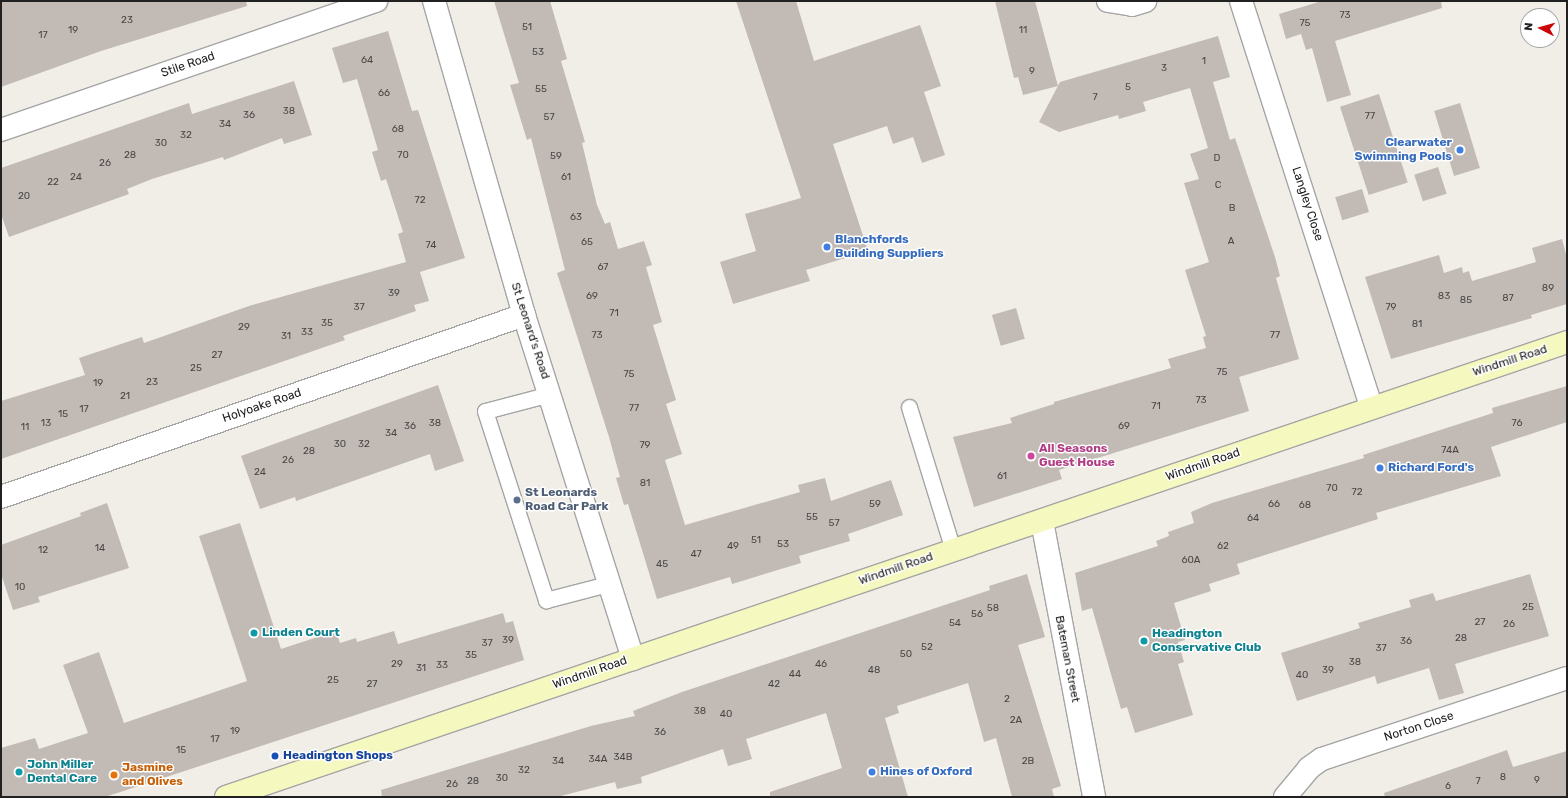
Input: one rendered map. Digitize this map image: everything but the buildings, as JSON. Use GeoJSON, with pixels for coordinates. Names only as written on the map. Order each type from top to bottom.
{"type":"FeatureCollection","features":[{"type":"Feature","properties":{"kind":"main road","name":"Windmill Road"},"geometry":{"type":"LineString","coordinates":[[226,797],[1371,407],[1567,342]]}},
{"type":"Feature","properties":{"kind":"street","name":"Stile Road"},"geometry":{"type":"LineString","coordinates":[[1,130],[376,1]]}},
{"type":"Feature","properties":{"kind":"street","name":"St Leonard's Road"},"geometry":{"type":"LineString","coordinates":[[434,1],[524,315],[550,394],[608,584],[633,658]]}},
{"type":"Feature","properties":{"kind":"street"},"geometry":{"type":"LineString","coordinates":[[1108,1],[1132,5],[1145,1]]}},
{"type":"Feature","properties":{"kind":"street","name":"Langley Close"},"geometry":{"type":"LineString","coordinates":[[1241,1],[1371,407]]}},
{"type":"Feature","properties":{"kind":"street","name":"Holyoake Road"},"geometry":{"type":"LineString","coordinates":[[1,498],[524,315]]}},
{"type":"Feature","properties":{"kind":"street","name":"Bateman Street"},"geometry":{"type":"LineString","coordinates":[[1042,520],[1094,797]]}},
{"type":"Feature","properties":{"kind":"street","name":"Norton Close"},"geometry":{"type":"LineString","coordinates":[[1286,797],[1309,768],[1322,759],[1567,678]]}},
{"type":"Feature","properties":{"kind":"lane"},"geometry":{"type":"LineString","coordinates":[[550,394],[485,411],[546,600],[608,584]]}},
{"type":"Feature","properties":{"kind":"lane"},"geometry":{"type":"LineString","coordinates":[[909,407],[953,550]]}},
{"type":"Feature","properties":{"kind":"place","name":"Clearwater Swimming Pools"},"geometry":{"type":"Point","coordinates":[1460,150]}},
{"type":"Feature","properties":{"kind":"place","name":"Blanchfords Building Suppliers"},"geometry":{"type":"Point","coordinates":[827,247]}},
{"type":"Feature","properties":{"kind":"place","name":"All Seasons Guest House"},"geometry":{"type":"Point","coordinates":[1031,456]}},
{"type":"Feature","properties":{"kind":"place","name":"Richard Ford's"},"geometry":{"type":"Point","coordinates":[1380,468]}},
{"type":"Feature","properties":{"kind":"place","name":"St Leonards Road Car Park"},"geometry":{"type":"Point","coordinates":[517,500]}},
{"type":"Feature","properties":{"kind":"place","name":"Linden Court"},"geometry":{"type":"Point","coordinates":[254,633]}},
{"type":"Feature","properties":{"kind":"place","name":"Headington Conservative Club"},"geometry":{"type":"Point","coordinates":[1144,641]}},
{"type":"Feature","properties":{"kind":"place","name":"Headington Shops"},"geometry":{"type":"Point","coordinates":[275,756]}},
{"type":"Feature","properties":{"kind":"place","name":"John Miller Dental Care"},"geometry":{"type":"Point","coordinates":[19,772]}},
{"type":"Feature","properties":{"kind":"place","name":"Hines of Oxford"},"geometry":{"type":"Point","coordinates":[872,772]}},
{"type":"Feature","properties":{"kind":"place","name":"Jasmine and Olives"},"geometry":{"type":"Point","coordinates":[114,775]}}]}
